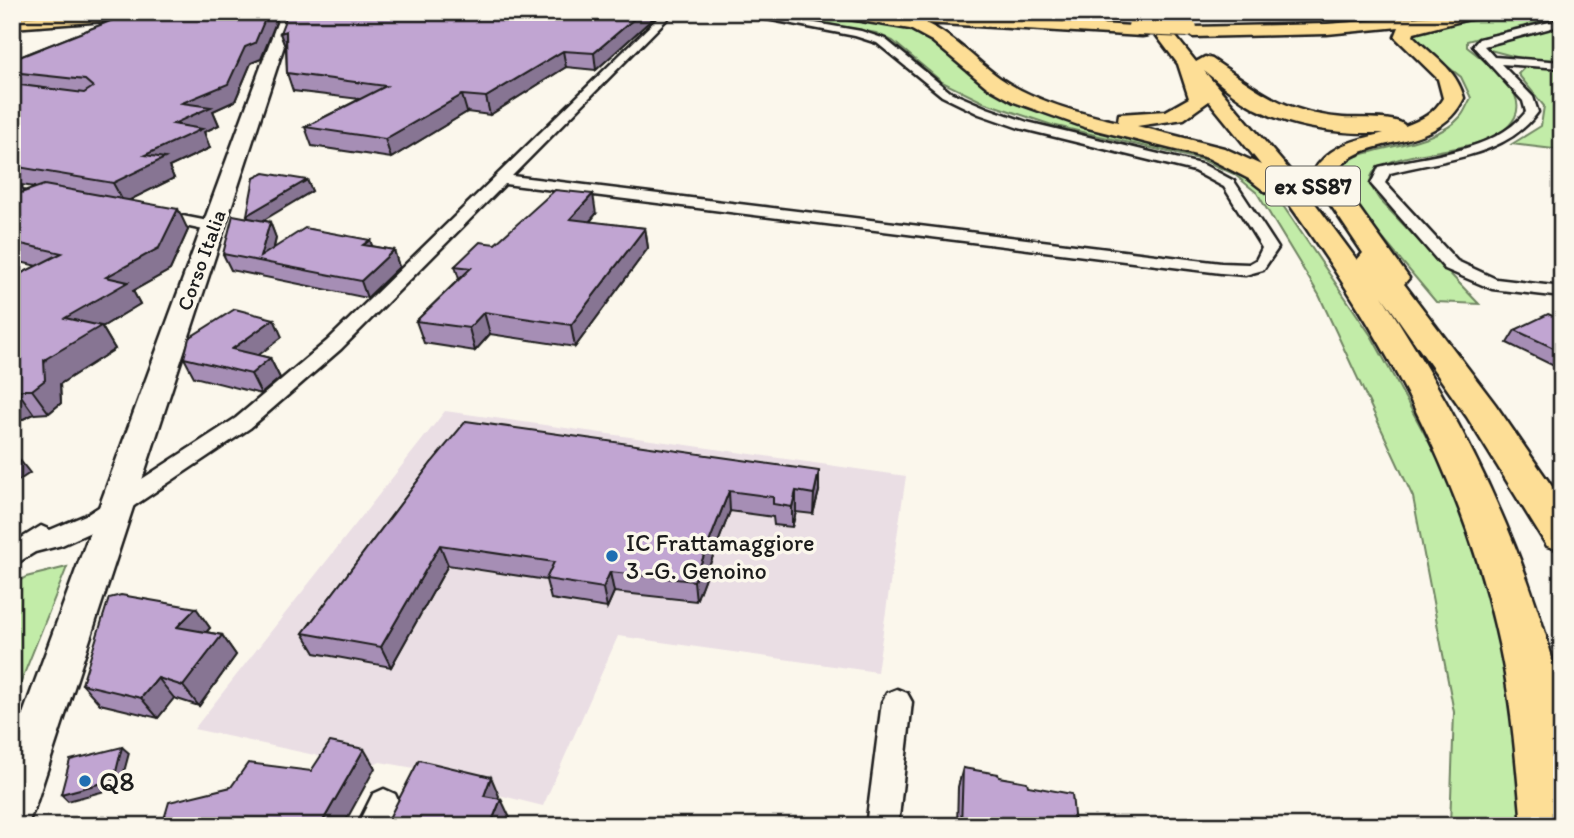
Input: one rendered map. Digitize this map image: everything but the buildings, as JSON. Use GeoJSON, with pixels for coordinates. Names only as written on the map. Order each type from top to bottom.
{"type":"FeatureCollection","features":[{"type":"Feature","properties":{"kind":"highway"},"geometry":{"type":"LineString","coordinates":[[12,21],[104,12]]}},
{"type":"Feature","properties":{"kind":"highway"},"geometry":{"type":"LineString","coordinates":[[12,21],[162,12]]}},
{"type":"Feature","properties":{"kind":"highway"},"geometry":{"type":"LineString","coordinates":[[837,12],[916,26],[972,46],[998,86],[1047,107],[1101,125],[1208,150],[1240,162],[1262,175],[1328,237]]}},
{"type":"Feature","properties":{"kind":"highway"},"geometry":{"type":"LineString","coordinates":[[848,12],[1142,23],[1190,30],[1320,37],[1369,43]]}},
{"type":"Feature","properties":{"kind":"highway"},"geometry":{"type":"LineString","coordinates":[[906,12],[1115,26],[1142,23]]}},
{"type":"Feature","properties":{"kind":"highway"},"geometry":{"type":"LineString","coordinates":[[997,12],[1115,26]]}},
{"type":"Feature","properties":{"kind":"highway"},"geometry":{"type":"LineString","coordinates":[[1161,12],[1195,62],[1255,99],[1310,118],[1374,127],[1437,119]]}},
{"type":"Feature","properties":{"kind":"highway"},"geometry":{"type":"LineString","coordinates":[[1223,28],[1299,21],[1321,12]]}},
{"type":"Feature","properties":{"kind":"highway"},"geometry":{"type":"LineString","coordinates":[[1190,30],[1340,23],[1432,12]]}},
{"type":"Feature","properties":{"kind":"highway"},"geometry":{"type":"LineString","coordinates":[[1190,30],[1327,29],[1477,12]]}},
{"type":"Feature","properties":{"kind":"highway"},"geometry":{"type":"LineString","coordinates":[[1477,12],[1406,30],[1404,37],[1450,82],[1454,94],[1450,107],[1416,132],[1347,151],[1331,160],[1325,172],[1331,186],[1386,263],[1396,313],[1495,547],[1518,621],[1535,694],[1551,826]]}},
{"type":"Feature","properties":{"kind":"highway"},"geometry":{"type":"LineString","coordinates":[[972,46],[1011,32],[1142,23]]}},
{"type":"Feature","properties":{"kind":"highway","name":"ex SS87"},"geometry":{"type":"LineString","coordinates":[[1142,23],[1195,62],[1312,185],[1396,313]]}},
{"type":"Feature","properties":{"kind":"highway"},"geometry":{"type":"LineString","coordinates":[[1392,48],[1435,66]]}},
{"type":"Feature","properties":{"kind":"highway"},"geometry":{"type":"LineString","coordinates":[[1047,107],[1113,119],[1144,120],[1177,116],[1190,110],[1200,99],[1195,62]]}},
{"type":"Feature","properties":{"kind":"highway","name":"ex SS87"},"geometry":{"type":"LineString","coordinates":[[1195,62],[1328,237],[1482,412],[1562,535]]}},
{"type":"Feature","properties":{"kind":"highway"},"geometry":{"type":"LineString","coordinates":[[1482,412],[1562,506]]}},
{"type":"Feature","properties":{"kind":"street"},"geometry":{"type":"LineString","coordinates":[[122,29],[162,12]]}},
{"type":"Feature","properties":{"kind":"street","name":"Corso Italia"},"geometry":{"type":"LineString","coordinates":[[12,807],[288,12]]}},
{"type":"Feature","properties":{"kind":"street"},"geometry":{"type":"LineString","coordinates":[[22,551],[75,531],[116,509],[243,423],[334,345],[670,12]]}},
{"type":"Feature","properties":{"kind":"street"},"geometry":{"type":"LineString","coordinates":[[499,179],[1221,268],[1255,270],[1264,264],[1270,248],[1229,184],[1199,168],[1023,125],[983,111],[946,94],[881,41],[857,33],[734,12]]}},
{"type":"Feature","properties":{"kind":"street"},"geometry":{"type":"LineString","coordinates":[[1562,22],[1483,41],[1478,46],[1529,100],[1532,112],[1526,124],[1513,134],[1476,148],[1384,170],[1378,184],[1451,265],[1492,284],[1562,292]]}},
{"type":"Feature","properties":{"kind":"street"},"geometry":{"type":"LineString","coordinates":[[1493,60],[1562,65]]}},
{"type":"Feature","properties":{"kind":"street"},"geometry":{"type":"LineString","coordinates":[[146,214],[213,227]]}},
{"type":"Feature","properties":{"kind":"street"},"geometry":{"type":"LineString","coordinates":[[883,826],[897,702]]}},
{"type":"Feature","properties":{"kind":"shaded area","name":"IC Frattamaggiore 3 -G. Genoino"},"geometry":{"type":"Polygon","coordinates":[[[445,411],[906,476],[877,672],[618,636],[543,806],[434,779],[420,769],[380,762],[370,767],[194,729],[445,411]]]}},
{"type":"Feature","properties":{"kind":"green space"},"geometry":{"type":"Polygon","coordinates":[[[761,12],[855,16],[888,21],[932,35],[981,82],[1021,103],[1217,156],[1273,191],[1372,337],[1467,512],[1507,654],[1527,826],[1450,826],[1454,712],[1413,497],[1319,295],[1257,193],[1234,174],[1203,160],[1052,125],[983,102],[942,82],[893,41],[876,33],[761,12]]]}},
{"type":"Feature","properties":{"kind":"green space"},"geometry":{"type":"Polygon","coordinates":[[[1530,12],[1544,21],[1467,41],[1467,47],[1503,78],[1516,97],[1515,117],[1504,130],[1469,145],[1389,162],[1376,170],[1371,177],[1371,184],[1379,199],[1479,304],[1436,302],[1342,190],[1338,174],[1343,161],[1437,133],[1450,126],[1465,110],[1471,98],[1461,77],[1416,42],[1414,36],[1424,29],[1530,12]]]}},
{"type":"Feature","properties":{"kind":"green space"},"geometry":{"type":"Polygon","coordinates":[[[1562,26],[1562,62],[1524,59],[1486,49],[1487,45],[1495,41],[1562,26]]]}},
{"type":"Feature","properties":{"kind":"green space"},"geometry":{"type":"Polygon","coordinates":[[[1562,67],[1562,150],[1512,144],[1541,126],[1544,106],[1518,74],[1524,68],[1562,67]]]}},
{"type":"Feature","properties":{"kind":"green space"},"geometry":{"type":"Polygon","coordinates":[[[67,567],[12,704],[12,585],[26,577],[67,567]]]}},
{"type":"Feature","properties":{"kind":"place","name":"IC Frattamaggiore 3 -G. Genoino"},"geometry":{"type":"Point","coordinates":[612,556]}},
{"type":"Feature","properties":{"kind":"place","name":"Q8"},"geometry":{"type":"Point","coordinates":[85,781]}}]}
